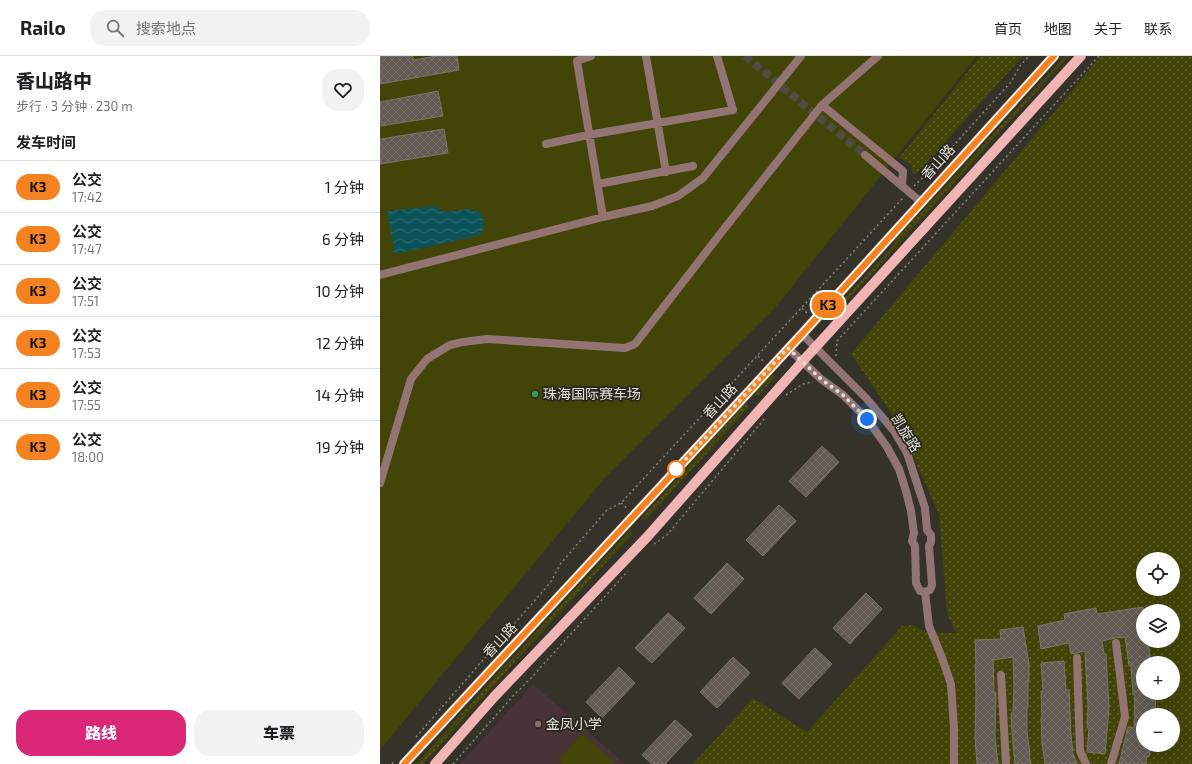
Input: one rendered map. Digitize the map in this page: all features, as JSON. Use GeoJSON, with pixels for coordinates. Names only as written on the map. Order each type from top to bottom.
{"type":"FeatureCollection","features":[{"type":"Feature","properties":{"kind":"main road","name":"香山路"},"geometry":{"type":"LineString","coordinates":[[401,761],[802,334],[1054,56]]}},
{"type":"Feature","properties":{"kind":"main road"},"geometry":{"type":"LineString","coordinates":[[435,764],[494,697],[648,536],[802,362],[1081,56]]}},
{"type":"Feature","properties":{"kind":"street"},"geometry":{"type":"LineString","coordinates":[[591,56],[577,61],[588,135],[603,217]]}},
{"type":"Feature","properties":{"kind":"street"},"geometry":{"type":"LineString","coordinates":[[646,56],[666,172]]}},
{"type":"Feature","properties":{"kind":"street"},"geometry":{"type":"LineString","coordinates":[[546,144],[588,135],[733,110],[717,56]]}},
{"type":"Feature","properties":{"kind":"street"},"geometry":{"type":"LineString","coordinates":[[380,275],[603,217],[652,206],[678,196],[703,178],[801,56]]}},
{"type":"Feature","properties":{"kind":"street"},"geometry":{"type":"LineString","coordinates":[[380,483],[411,379],[427,359],[450,345],[487,339],[625,348],[635,344],[822,105],[878,56]]}},
{"type":"Feature","properties":{"kind":"street"},"geometry":{"type":"LineString","coordinates":[[822,105],[903,171],[902,185]]}},
{"type":"Feature","properties":{"kind":"street"},"geometry":{"type":"LineString","coordinates":[[865,155],[921,202]]}},
{"type":"Feature","properties":{"kind":"street"},"geometry":{"type":"LineString","coordinates":[[598,184],[693,166]]}},
{"type":"Feature","properties":{"kind":"street","name":"凯旋路"},"geometry":{"type":"LineString","coordinates":[[788,348],[821,379],[843,395],[867,419],[887,447],[899,469],[911,511],[914,533],[912,540],[915,546],[916,583],[920,591],[925,592],[930,590],[932,585],[929,546],[931,542],[931,535],[927,530],[925,508],[907,453],[894,432],[866,398],[802,334]]}},
{"type":"Feature","properties":{"kind":"street"},"geometry":{"type":"LineString","coordinates":[[914,533],[920,529],[927,530]]}},
{"type":"Feature","properties":{"kind":"street"},"geometry":{"type":"LineString","coordinates":[[915,546],[921,549],[929,546]]}},
{"type":"Feature","properties":{"kind":"street","name":"凯旋路"},"geometry":{"type":"LineString","coordinates":[[925,592],[929,626],[951,684],[954,729],[954,764]]}},
{"type":"Feature","properties":{"kind":"street"},"geometry":{"type":"LineString","coordinates":[[1111,764],[1125,717],[1116,643]]}},
{"type":"Feature","properties":{"kind":"street"},"geometry":{"type":"LineString","coordinates":[[1077,658],[1080,751],[1086,764]]}},
{"type":"Feature","properties":{"kind":"street"},"geometry":{"type":"LineString","coordinates":[[1001,675],[1006,764]]}},
{"type":"Feature","properties":{"kind":"path"},"geometry":{"type":"LineString","coordinates":[[935,166],[1011,82],[1020,66],[1029,56]]}},
{"type":"Feature","properties":{"kind":"path"},"geometry":{"type":"LineString","coordinates":[[836,356],[837,341],[1099,56]]}},
{"type":"Feature","properties":{"kind":"path"},"geometry":{"type":"LineString","coordinates":[[412,741],[550,583],[561,563],[607,510],[620,503],[893,210]]}},
{"type":"Feature","properties":{"kind":"path"},"geometry":{"type":"LineString","coordinates":[[784,396],[803,384],[816,382]]}},
{"type":"Feature","properties":{"kind":"path"},"geometry":{"type":"LineString","coordinates":[[651,546],[668,535],[769,414]]}},
{"type":"Feature","properties":{"kind":"path"},"geometry":{"type":"LineString","coordinates":[[453,764],[630,568]]}},
{"type":"Feature","properties":{"kind":"path"},"geometry":{"type":"LineString","coordinates":[[392,764],[401,761]]}},
{"type":"Feature","properties":{"kind":"shaded area","name":"珠海国际赛车场"},"geometry":{"type":"Polygon","coordinates":[[[380,56],[977,56],[775,308],[603,480],[380,750],[380,56]]]}},
{"type":"Feature","properties":{"kind":"shaded area"},"geometry":{"type":"Polygon","coordinates":[[[980,56],[1023,56],[917,173],[912,174],[912,165],[899,158],[980,56]]]}},
{"type":"Feature","properties":{"kind":"shaded area"},"geometry":{"type":"Polygon","coordinates":[[[1065,56],[1069,56],[837,312],[834,310],[891,248],[896,239],[1065,56]]]}},
{"type":"Feature","properties":{"kind":"shaded area"},"geometry":{"type":"Polygon","coordinates":[[[1101,56],[1192,56],[1192,764],[693,764],[753,698],[807,732],[902,626],[913,625],[925,632],[956,633],[947,613],[939,515],[901,428],[851,354],[1101,56]]]}},
{"type":"Feature","properties":{"kind":"shaded area"},"geometry":{"type":"Polygon","coordinates":[[[772,374],[775,377],[758,396],[756,395],[755,393],[772,374]]]}},
{"type":"Feature","properties":{"kind":"shaded area"},"geometry":{"type":"Polygon","coordinates":[[[745,404],[749,407],[645,521],[642,518],[745,404]]]}},
{"type":"Feature","properties":{"kind":"shaded area"},"geometry":{"type":"Polygon","coordinates":[[[630,530],[633,533],[423,764],[416,764],[512,658],[630,530]]]}},
{"type":"Feature","properties":{"kind":"shaded area","name":"金凤小学"},"geometry":{"type":"Polygon","coordinates":[[[533,684],[625,764],[460,764],[533,684]]]}},
{"type":"Feature","properties":{"kind":"shaded area"},"geometry":{"type":"Polygon","coordinates":[[[582,733],[616,764],[562,764],[558,760],[582,733]]]}},
{"type":"Feature","properties":{"kind":"water"},"geometry":{"type":"Polygon","coordinates":[[[435,206],[445,212],[468,209],[479,212],[483,218],[484,229],[477,236],[395,254],[387,211],[435,206]]]}},
{"type":"Feature","properties":{"kind":"building"},"geometry":{"type":"Polygon","coordinates":[[[380,56],[413,56],[413,60],[437,56],[457,56],[459,70],[380,84],[380,56]]]}},
{"type":"Feature","properties":{"kind":"building"},"geometry":{"type":"Polygon","coordinates":[[[438,91],[443,116],[380,126],[380,102],[438,91]]]}},
{"type":"Feature","properties":{"kind":"building"},"geometry":{"type":"Polygon","coordinates":[[[444,129],[448,153],[380,164],[380,139],[444,129]]]}},
{"type":"Feature","properties":{"kind":"building"},"geometry":{"type":"Polygon","coordinates":[[[822,446],[839,462],[806,497],[789,481],[822,446]]]}},
{"type":"Feature","properties":{"kind":"building"},"geometry":{"type":"Polygon","coordinates":[[[779,505],[796,521],[763,556],[746,540],[779,505]]]}},
{"type":"Feature","properties":{"kind":"building"},"geometry":{"type":"Polygon","coordinates":[[[727,563],[744,579],[711,614],[694,598],[727,563]]]}},
{"type":"Feature","properties":{"kind":"building"},"geometry":{"type":"Polygon","coordinates":[[[866,593],[882,609],[850,644],[833,628],[866,593]]]}},
{"type":"Feature","properties":{"kind":"building"},"geometry":{"type":"Polygon","coordinates":[[[1096,608],[1097,614],[1136,608],[1136,648],[1149,648],[1150,656],[1136,656],[1136,700],[1156,700],[1155,708],[1136,708],[1136,752],[1150,752],[1149,757],[1147,756],[1146,764],[1119,764],[1128,727],[1134,728],[1135,695],[1133,695],[1131,666],[1129,666],[1125,637],[1102,641],[1104,654],[1106,654],[1109,708],[1105,754],[1087,752],[1089,728],[1087,728],[1088,706],[1085,651],[1071,654],[1069,643],[1041,649],[1038,626],[1065,620],[1064,614],[1096,608]]]}},
{"type":"Feature","properties":{"kind":"building"},"geometry":{"type":"Polygon","coordinates":[[[668,613],[685,628],[652,663],[635,648],[668,613]]]}},
{"type":"Feature","properties":{"kind":"building"},"geometry":{"type":"Polygon","coordinates":[[[1023,627],[1029,664],[1027,731],[1031,764],[1015,764],[1011,713],[1013,713],[1014,688],[1013,657],[993,660],[994,692],[996,692],[995,736],[998,764],[977,764],[975,738],[975,640],[1001,639],[1000,630],[1023,627]]]}},
{"type":"Feature","properties":{"kind":"building"},"geometry":{"type":"Polygon","coordinates":[[[815,648],[832,664],[799,699],[782,683],[815,648]]]}},
{"type":"Feature","properties":{"kind":"building"},"geometry":{"type":"Polygon","coordinates":[[[733,657],[750,673],[717,708],[700,692],[733,657]]]}},
{"type":"Feature","properties":{"kind":"building"},"geometry":{"type":"Polygon","coordinates":[[[1064,661],[1066,690],[1069,690],[1072,751],[1077,764],[1045,764],[1041,718],[1041,691],[1043,691],[1041,663],[1064,661]]]}},
{"type":"Feature","properties":{"kind":"building"},"geometry":{"type":"Polygon","coordinates":[[[619,667],[635,683],[602,718],[586,702],[619,667]]]}},
{"type":"Feature","properties":{"kind":"building"},"geometry":{"type":"Polygon","coordinates":[[[675,720],[692,735],[665,764],[652,764],[642,755],[675,720]]]}},
{"type":"Feature","properties":{"kind":"tunnel"},"geometry":{"type":"LineString","coordinates":[[745,56],[865,155]]}},
{"type":"Feature","properties":{"kind":"bus line","name":"K3"},"geometry":{"type":"LineString","coordinates":[[404,764],[802,334],[1054,56]]}},
{"type":"Feature","properties":{"kind":"place","name":"珠海国际赛车场"},"geometry":{"type":"Point","coordinates":[535,394]}},
{"type":"Feature","properties":{"kind":"place","name":"金凤小学"},"geometry":{"type":"Point","coordinates":[538,724]}},
{"type":"Feature","properties":{"kind":"route"},"geometry":{"type":"LineString","coordinates":[[676,469],[674,472],[788,348],[821,379],[843,395],[867,419]]}}]}
